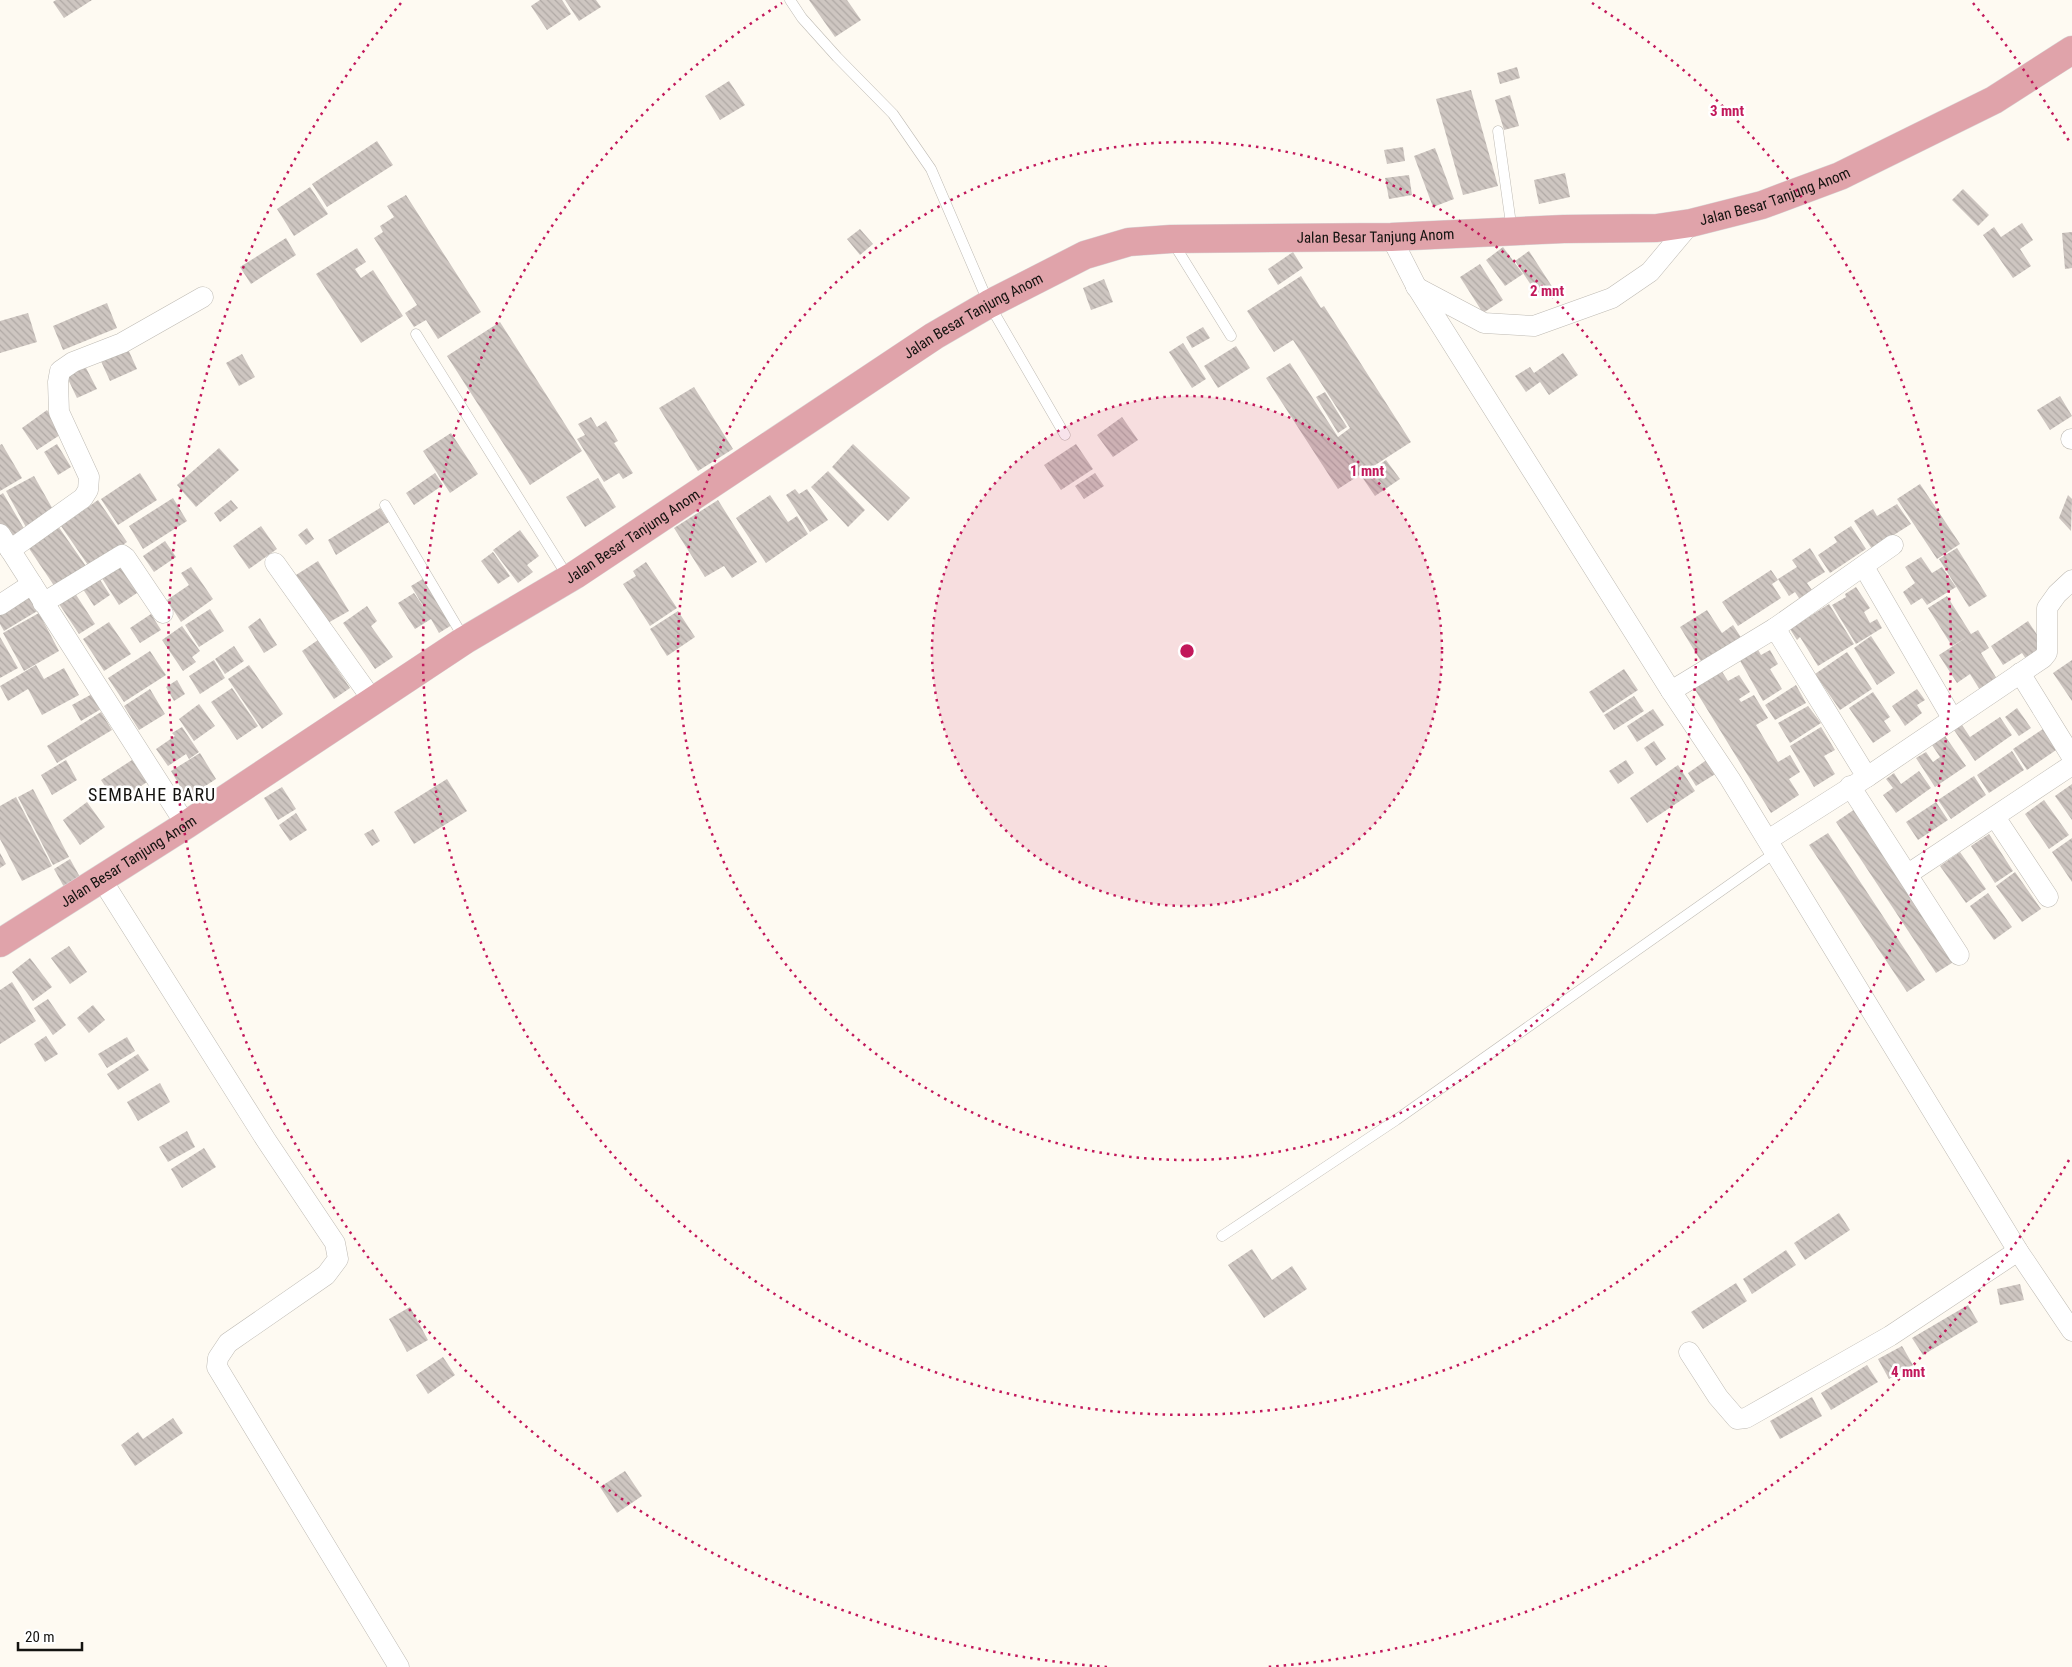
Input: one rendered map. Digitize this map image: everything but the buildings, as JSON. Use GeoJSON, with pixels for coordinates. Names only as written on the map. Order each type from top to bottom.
{"type":"FeatureCollection","features":[{"type":"Feature","properties":{"kind":"main road","name":"Jalan Besar Tanjung Anom"},"geometry":{"type":"LineString","coordinates":[[0,943],[102,880],[374,702],[465,640],[633,537],[934,336],[989,304],[1085,255],[1129,242],[1171,239],[1391,237],[1564,229],[1657,228],[1691,223],[1762,205],[1840,176],[1994,100],[2072,50]]}},
{"type":"Feature","properties":{"kind":"street"},"geometry":{"type":"LineString","coordinates":[[1416,286],[1484,323],[1534,326],[1612,298],[1650,272],[1691,223]]}},
{"type":"Feature","properties":{"kind":"street"},"geometry":{"type":"LineString","coordinates":[[1391,237],[1416,286],[1671,691],[1772,846],[2018,1251],[2072,1331]]}},
{"type":"Feature","properties":{"kind":"street"},"geometry":{"type":"LineString","coordinates":[[186,825],[5,542],[83,498],[88,490],[89,476],[59,412],[58,382],[60,371],[73,362],[122,343],[203,297]]}},
{"type":"Feature","properties":{"kind":"street"},"geometry":{"type":"LineString","coordinates":[[1671,691],[1775,628],[1893,545]]}},
{"type":"Feature","properties":{"kind":"street"},"geometry":{"type":"LineString","coordinates":[[43,603],[122,555],[164,613]]}},
{"type":"Feature","properties":{"kind":"street"},"geometry":{"type":"LineString","coordinates":[[275,563],[374,702]]}},
{"type":"Feature","properties":{"kind":"street"},"geometry":{"type":"LineString","coordinates":[[1864,567],[1952,718]]}},
{"type":"Feature","properties":{"kind":"street"},"geometry":{"type":"LineString","coordinates":[[1772,846],[1858,782],[2020,674],[2047,653],[2048,608],[2057,594],[2072,580]]}},
{"type":"Feature","properties":{"kind":"street"},"geometry":{"type":"LineString","coordinates":[[0,605],[32,584]]}},
{"type":"Feature","properties":{"kind":"street"},"geometry":{"type":"LineString","coordinates":[[1775,628],[1908,874],[1959,955]]}},
{"type":"Feature","properties":{"kind":"street"},"geometry":{"type":"LineString","coordinates":[[2020,674],[2072,756]]}},
{"type":"Feature","properties":{"kind":"street"},"geometry":{"type":"LineString","coordinates":[[1908,874],[2072,764]]}},
{"type":"Feature","properties":{"kind":"street"},"geometry":{"type":"LineString","coordinates":[[1995,817],[2048,897]]}},
{"type":"Feature","properties":{"kind":"street"},"geometry":{"type":"LineString","coordinates":[[102,880],[266,1140],[335,1243],[338,1258],[326,1275],[228,1342],[218,1358],[217,1367],[398,1667]]}},
{"type":"Feature","properties":{"kind":"street"},"geometry":{"type":"LineString","coordinates":[[1689,1352],[1718,1397],[1737,1419],[1746,1418],[1890,1336],[2018,1251]]}},
{"type":"Feature","properties":{"kind":"lane"},"geometry":{"type":"LineString","coordinates":[[790,0],[802,18],[892,114],[931,169],[989,304],[1065,435]]}},
{"type":"Feature","properties":{"kind":"lane"},"geometry":{"type":"LineString","coordinates":[[1498,131],[1512,232]]}},
{"type":"Feature","properties":{"kind":"lane"},"geometry":{"type":"LineString","coordinates":[[1171,239],[1231,336]]}},
{"type":"Feature","properties":{"kind":"lane"},"geometry":{"type":"LineString","coordinates":[[416,334],[568,578]]}},
{"type":"Feature","properties":{"kind":"lane"},"geometry":{"type":"LineString","coordinates":[[385,505],[465,640]]}},
{"type":"Feature","properties":{"kind":"lane"},"geometry":{"type":"LineString","coordinates":[[1222,1236],[1396,1120],[1772,846]]}},
{"type":"Feature","properties":{"kind":"district","name":"SEMBAHE BARU"},"geometry":{"type":"Point","coordinates":[152,794]}}]}
